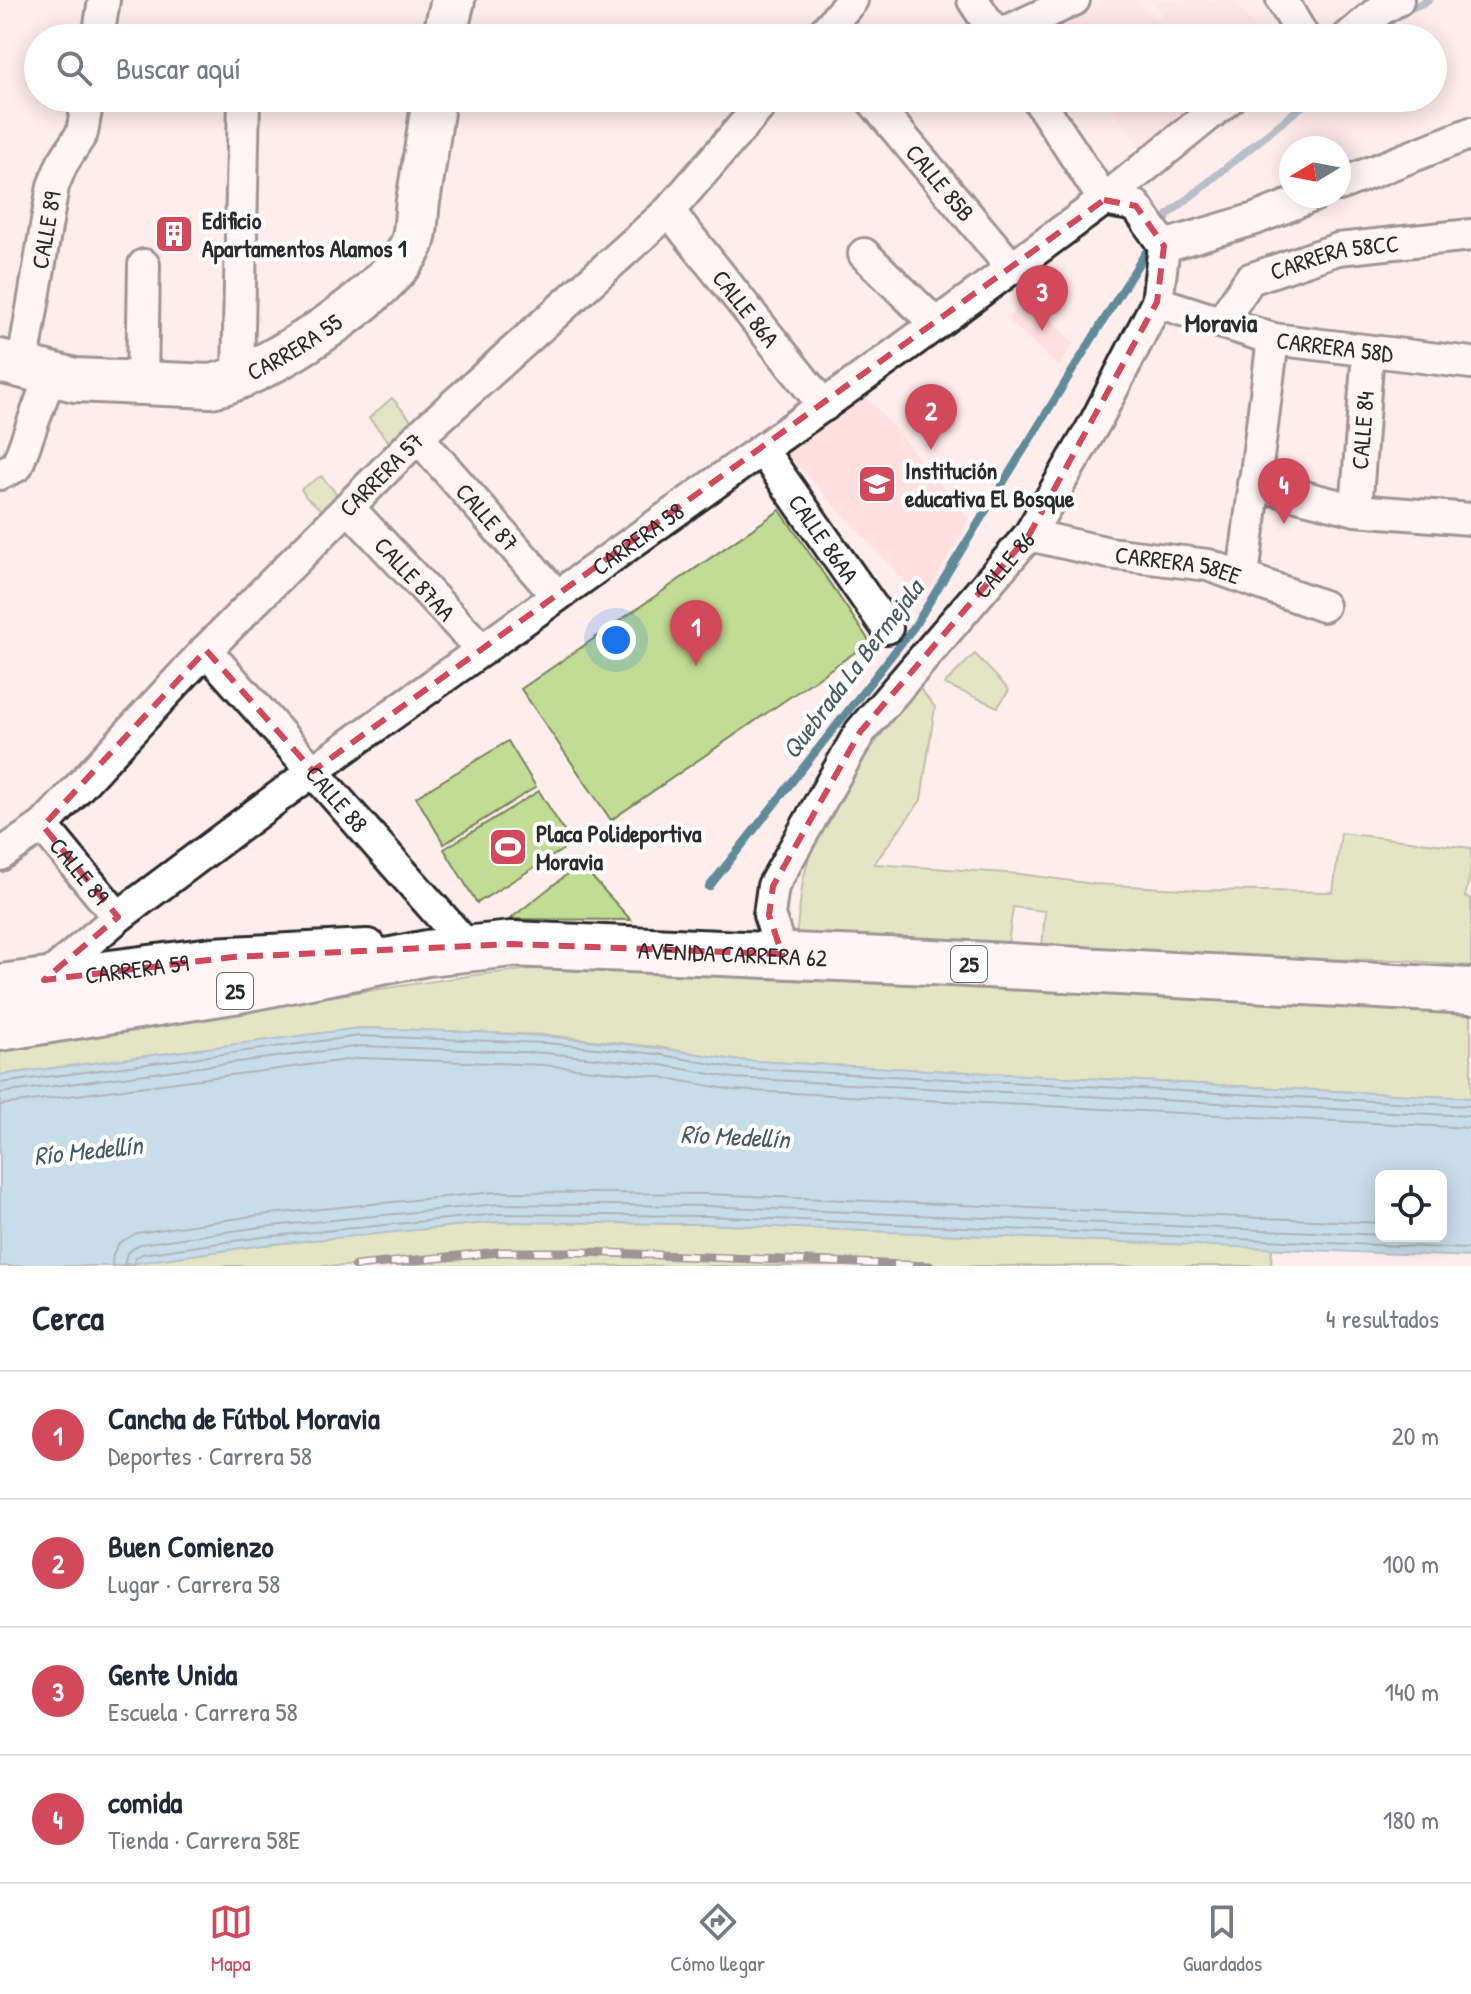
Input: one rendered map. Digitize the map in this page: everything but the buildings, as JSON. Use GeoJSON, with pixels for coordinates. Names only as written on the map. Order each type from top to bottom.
{"type":"FeatureCollection","features":[{"type":"Feature","properties":{"kind":"highway","name":"AVENIDA CARRERA 62"},"geometry":{"type":"LineString","coordinates":[[0,1028],[203,997],[394,958],[468,947],[542,944],[1471,991]]}},
{"type":"Feature","properties":{"kind":"main road"},"geometry":{"type":"LineString","coordinates":[[447,24],[453,0]]}},
{"type":"Feature","properties":{"kind":"main road","name":"CARRERA 55"},"geometry":{"type":"LineString","coordinates":[[24,368],[75,380],[210,386],[222,384],[309,339],[355,307],[394,270],[412,244],[432,112]]}},
{"type":"Feature","properties":{"kind":"main road","name":"CARRERA 59"},"geometry":{"type":"LineString","coordinates":[[0,986],[212,959],[468,947]]}},
{"type":"Feature","properties":{"kind":"street"},"geometry":{"type":"LineString","coordinates":[[100,24],[104,0]]}},
{"type":"Feature","properties":{"kind":"street"},"geometry":{"type":"LineString","coordinates":[[832,24],[852,0]]}},
{"type":"Feature","properties":{"kind":"street"},"geometry":{"type":"LineString","coordinates":[[973,0],[989,24]]}},
{"type":"Feature","properties":{"kind":"street"},"geometry":{"type":"LineString","coordinates":[[1024,24],[1074,0]]}},
{"type":"Feature","properties":{"kind":"street"},"geometry":{"type":"LineString","coordinates":[[1282,0],[1296,24]]}},
{"type":"Feature","properties":{"kind":"street"},"geometry":{"type":"LineString","coordinates":[[1364,24],[1398,0]]}},
{"type":"Feature","properties":{"kind":"street","name":"CALLE 89"},"geometry":{"type":"LineString","coordinates":[[0,474],[17,466],[24,368],[53,186],[62,164],[82,133],[86,112]]}},
{"type":"Feature","properties":{"kind":"street"},"geometry":{"type":"LineString","coordinates":[[238,376],[244,112]]}},
{"type":"Feature","properties":{"kind":"street","name":"CARRERA 57"},"geometry":{"type":"LineString","coordinates":[[0,855],[43,826],[206,650],[418,437],[669,211],[755,112]]}},
{"type":"Feature","properties":{"kind":"street","name":"CALLE 85B"},"geometry":{"type":"LineString","coordinates":[[882,112],[1012,268]]}},
{"type":"Feature","properties":{"kind":"street"},"geometry":{"type":"LineString","coordinates":[[1046,112],[1104,200],[1136,206],[1155,234],[1255,219],[1283,208]]}},
{"type":"Feature","properties":{"kind":"street","name":"CARRERA 58"},"geometry":{"type":"LineString","coordinates":[[44,980],[118,917],[313,771],[936,324],[1104,200],[1213,112]]}},
{"type":"Feature","properties":{"kind":"street"},"geometry":{"type":"LineString","coordinates":[[1351,180],[1471,133]]}},
{"type":"Feature","properties":{"kind":"street","name":"CALLE 86A"},"geometry":{"type":"LineString","coordinates":[[669,211],[824,406]]}},
{"type":"Feature","properties":{"kind":"street","name":"CALLE 86"},"geometry":{"type":"LineString","coordinates":[[782,954],[769,915],[773,886],[860,732],[1029,535],[1096,421],[1157,302],[1155,234]]}},
{"type":"Feature","properties":{"kind":"street","name":"CARRERA 58CC"},"geometry":{"type":"LineString","coordinates":[[1221,322],[1250,279],[1338,249],[1471,235]]}},
{"type":"Feature","properties":{"kind":"street"},"geometry":{"type":"LineString","coordinates":[[864,254],[936,324]]}},
{"type":"Feature","properties":{"kind":"street"},"geometry":{"type":"LineString","coordinates":[[142,383],[144,265]]}},
{"type":"Feature","properties":{"kind":"street","name":"CARRERA 58D"},"geometry":{"type":"LineString","coordinates":[[1157,302],[1273,339],[1471,363]]}},
{"type":"Feature","properties":{"kind":"street"},"geometry":{"type":"LineString","coordinates":[[1243,576],[1273,339]]}},
{"type":"Feature","properties":{"kind":"street","name":"CALLE 84"},"geometry":{"type":"LineString","coordinates":[[1356,510],[1368,351]]}},
{"type":"Feature","properties":{"kind":"street","name":"CALLE 87"},"geometry":{"type":"LineString","coordinates":[[418,437],[557,596]]}},
{"type":"Feature","properties":{"kind":"street","name":"CALLE 86AA"},"geometry":{"type":"LineString","coordinates":[[762,450],[887,628]]}},
{"type":"Feature","properties":{"kind":"street"},"geometry":{"type":"LineString","coordinates":[[1253,484],[1356,510],[1471,519]]}},
{"type":"Feature","properties":{"kind":"street","name":"CALLE 87AA"},"geometry":{"type":"LineString","coordinates":[[348,507],[482,650]]}},
{"type":"Feature","properties":{"kind":"street","name":"CARRERA 58EE"},"geometry":{"type":"LineString","coordinates":[[1029,535],[1109,553],[1208,565],[1323,606]]}},
{"type":"Feature","properties":{"kind":"street","name":"CALLE 88"},"geometry":{"type":"LineString","coordinates":[[206,650],[468,947]]}},
{"type":"Feature","properties":{"kind":"street","name":"CALLE 89"},"geometry":{"type":"LineString","coordinates":[[43,826],[118,917]]}},
{"type":"Feature","properties":{"kind":"highlighted area"},"geometry":{"type":"Polygon","coordinates":[[[1104,200],[1136,206],[1164,246],[1157,302],[1029,535],[860,732],[773,886],[769,915],[782,954],[512,944],[233,957],[44,980],[118,917],[43,826],[206,650],[313,771],[1104,200]]]}},
{"type":"Feature","properties":{"kind":"shaded area"},"geometry":{"type":"Polygon","coordinates":[[[1102,0],[1139,0],[1157,24],[1052,24],[1102,0]]]}},
{"type":"Feature","properties":{"kind":"shaded area"},"geometry":{"type":"Polygon","coordinates":[[[1151,0],[1236,0],[1251,24],[1169,24],[1151,0]]]}},
{"type":"Feature","properties":{"kind":"shaded area"},"geometry":{"type":"Polygon","coordinates":[[[1113,112],[1196,112],[1140,148],[1113,112]]]}},
{"type":"Feature","properties":{"kind":"shaded area"},"geometry":{"type":"Polygon","coordinates":[[[1028,295],[1074,343],[1059,367],[1008,319],[1028,295]]]}},
{"type":"Feature","properties":{"kind":"shaded area","name":"Institución educativa El Bosque"},"geometry":{"type":"Polygon","coordinates":[[[859,390],[969,519],[923,601],[782,449],[859,390]]]}},
{"type":"Feature","properties":{"kind":"green space"},"geometry":{"type":"Polygon","coordinates":[[[392,398],[418,428],[395,449],[369,418],[392,398]]]}},
{"type":"Feature","properties":{"kind":"green space"},"geometry":{"type":"Polygon","coordinates":[[[321,476],[344,502],[329,516],[301,489],[321,476]]]}},
{"type":"Feature","properties":{"kind":"green space"},"geometry":{"type":"Polygon","coordinates":[[[780,510],[870,642],[611,820],[521,689],[780,510]]]}},
{"type":"Feature","properties":{"kind":"green space"},"geometry":{"type":"Polygon","coordinates":[[[975,654],[1009,690],[998,707],[944,684],[975,654]]]}},
{"type":"Feature","properties":{"kind":"green space"},"geometry":{"type":"Polygon","coordinates":[[[917,685],[935,707],[921,800],[874,864],[1020,874],[1094,884],[1200,890],[1333,892],[1341,833],[1471,848],[1471,869],[1465,897],[1471,898],[1471,966],[1402,960],[1259,959],[1042,947],[1045,911],[1013,907],[1008,944],[796,936],[803,880],[819,821],[917,685]]]}},
{"type":"Feature","properties":{"kind":"green space","name":"Placa Polideportiva Moravia"},"geometry":{"type":"Polygon","coordinates":[[[508,741],[536,787],[444,844],[416,797],[508,741]]]}},
{"type":"Feature","properties":{"kind":"green space","name":"Placa Polideportiva Moravia"},"geometry":{"type":"Polygon","coordinates":[[[539,791],[572,844],[477,903],[444,849],[539,791]]]}},
{"type":"Feature","properties":{"kind":"green space"},"geometry":{"type":"Polygon","coordinates":[[[580,864],[631,920],[510,919],[580,864]]]}},
{"type":"Feature","properties":{"kind":"green space"},"geometry":{"type":"Polygon","coordinates":[[[563,966],[661,968],[1471,1011],[1471,1098],[734,1060],[658,1047],[546,1035],[360,1028],[0,1075],[0,1045],[475,975],[563,966]]]}},
{"type":"Feature","properties":{"kind":"green space"},"geometry":{"type":"Polygon","coordinates":[[[496,1222],[705,1224],[1272,1248],[1271,1266],[113,1266],[263,1245],[496,1222]]]}},
{"type":"Feature","properties":{"kind":"water","name":"Río Medellín"},"geometry":{"type":"Polygon","coordinates":[[[360,1028],[548,1037],[641,1046],[734,1060],[1471,1098],[1471,1257],[705,1224],[496,1222],[263,1245],[113,1266],[0,1266],[0,1075],[360,1028]]]}},
{"type":"Feature","properties":{"kind":"waterway","name":"Quebrada La Bermejala"},"geometry":{"type":"LineString","coordinates":[[1388,24],[1396,15],[1429,0]]}},
{"type":"Feature","properties":{"kind":"waterway","name":"Quebrada La Bermejala"},"geometry":{"type":"LineString","coordinates":[[1159,230],[1169,214],[1295,112]]}},
{"type":"Feature","properties":{"kind":"waterway","name":"Quebrada La Bermejala"},"geometry":{"type":"LineString","coordinates":[[709,887],[914,627],[1152,242]]}},
{"type":"Feature","properties":{"kind":"railway"},"geometry":{"type":"LineString","coordinates":[[355,1266],[499,1252],[585,1252],[930,1266]]}},
{"type":"Feature","properties":{"kind":"place","name":"Edificio Apartamentos Alamos 1"},"geometry":{"type":"Point","coordinates":[174,234]}},
{"type":"Feature","properties":{"kind":"place","name":"Gente Unida"},"geometry":{"type":"Point","coordinates":[1042,331]}},
{"type":"Feature","properties":{"kind":"place","name":"Buen Comienzo"},"geometry":{"type":"Point","coordinates":[931,450]}},
{"type":"Feature","properties":{"kind":"place","name":"Institución educativa El Bosque"},"geometry":{"type":"Point","coordinates":[877,484]}},
{"type":"Feature","properties":{"kind":"place","name":"comida"},"geometry":{"type":"Point","coordinates":[1284,524]}},
{"type":"Feature","properties":{"kind":"place","name":"Cancha de Fútbol Moravia"},"geometry":{"type":"Point","coordinates":[696,666]}},
{"type":"Feature","properties":{"kind":"place","name":"Placa Polideportiva Moravia"},"geometry":{"type":"Point","coordinates":[508,847]}},
{"type":"Feature","properties":{"kind":"district","name":"Moravia"},"geometry":{"type":"Point","coordinates":[1221,322]}}]}
